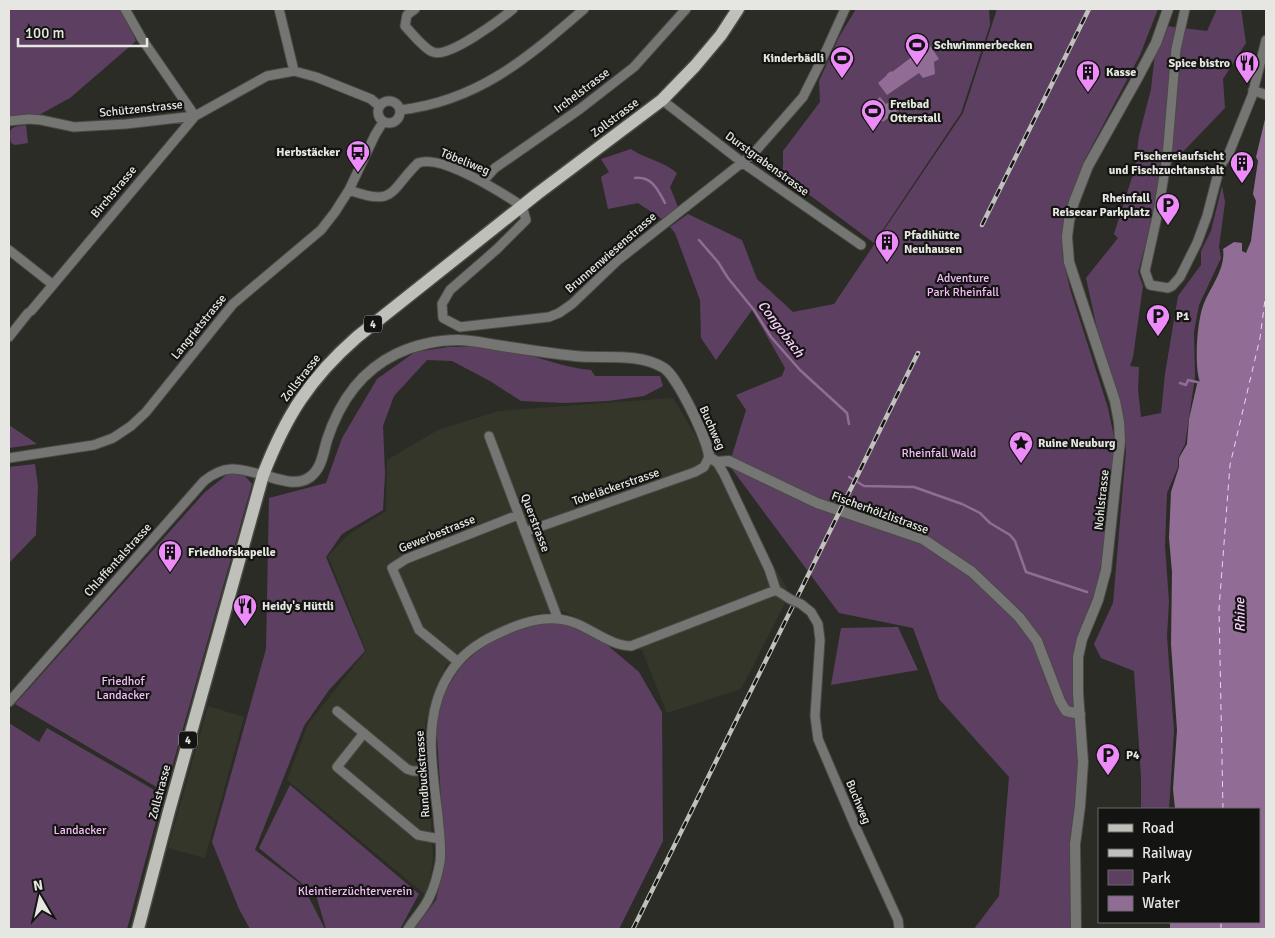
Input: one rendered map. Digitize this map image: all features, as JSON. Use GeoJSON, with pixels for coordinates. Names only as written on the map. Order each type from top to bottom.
{"type":"FeatureCollection","features":[{"type":"Feature","properties":{"kind":"main road","name":"Zollstrasse"},"geometry":{"type":"LineString","coordinates":[[138,929],[169,810],[263,475],[274,445],[304,393],[343,349],[522,206],[662,100],[695,66],[738,9]]}},
{"type":"Feature","properties":{"kind":"street"},"geometry":{"type":"LineString","coordinates":[[125,9],[142,39],[194,116]]}},
{"type":"Feature","properties":{"kind":"street"},"geometry":{"type":"LineString","coordinates":[[280,9],[294,71]]}},
{"type":"Feature","properties":{"kind":"street"},"geometry":{"type":"LineString","coordinates":[[415,9],[407,16],[405,26],[433,52],[442,54],[499,22],[513,9]]}},
{"type":"Feature","properties":{"kind":"street"},"geometry":{"type":"LineString","coordinates":[[400,110],[429,106],[480,87],[500,76],[535,51],[584,9]]}},
{"type":"Feature","properties":{"kind":"street","name":"Irchelstrasse"},"geometry":{"type":"LineString","coordinates":[[483,181],[495,168],[580,110],[634,67],[686,9]]}},
{"type":"Feature","properties":{"kind":"street","name":"Brunnenwiesenstrasse"},"geometry":{"type":"LineString","coordinates":[[522,206],[526,220],[498,249],[450,290],[442,304],[443,318],[460,327],[540,319],[559,313],[572,304],[617,261],[753,154],[803,97],[845,9]]}},
{"type":"Feature","properties":{"kind":"street","name":"Nohlstrasse"},"geometry":{"type":"LineString","coordinates":[[1076,929],[1075,844],[1083,762],[1078,657],[1082,639],[1098,600],[1106,570],[1120,441],[1115,401],[1069,262],[1067,252],[1068,229],[1074,202],[1088,166],[1156,43],[1168,9]]}},
{"type":"Feature","properties":{"kind":"street"},"geometry":{"type":"LineString","coordinates":[[1185,9],[1176,49],[1167,157],[1158,212],[1144,271],[1150,285],[1168,288],[1180,277],[1200,237],[1220,166],[1229,153],[1252,96],[1266,40]]}},
{"type":"Feature","properties":{"kind":"street","name":"Schützenstrasse"},"geometry":{"type":"LineString","coordinates":[[9,121],[29,119],[84,127],[194,116],[267,76],[294,71],[316,77],[371,99],[379,106]]}},
{"type":"Feature","properties":{"kind":"street"},"geometry":{"type":"LineString","coordinates":[[1253,90],[1266,94]]}},
{"type":"Feature","properties":{"kind":"street","name":"Durstgrabenstrasse"},"geometry":{"type":"LineString","coordinates":[[662,100],[742,163],[861,245]]}},
{"type":"Feature","properties":{"kind":"street"},"geometry":{"type":"LineString","coordinates":[[389,101],[396,104],[400,110],[396,121],[390,124],[383,122],[378,116],[379,106],[389,101]]}},
{"type":"Feature","properties":{"kind":"street","name":"Birchstrasse"},"geometry":{"type":"LineString","coordinates":[[9,337],[194,116]]}},
{"type":"Feature","properties":{"kind":"street","name":"Langrietstrasse"},"geometry":{"type":"LineString","coordinates":[[9,458],[94,445],[113,438],[131,426],[146,412],[233,304],[321,230],[350,190],[375,135],[383,122]]}},
{"type":"Feature","properties":{"kind":"street","name":"Töbeliweg"},"geometry":{"type":"LineString","coordinates":[[350,190],[378,198],[385,197],[395,190],[414,167],[422,162],[430,161],[483,181],[522,206]]}},
{"type":"Feature","properties":{"kind":"street"},"geometry":{"type":"LineString","coordinates":[[9,250],[52,284]]}},
{"type":"Feature","properties":{"kind":"street","name":"Buchweg"},"geometry":{"type":"LineString","coordinates":[[263,475],[292,482],[305,480],[312,476],[321,461],[336,414],[353,388],[372,369],[395,355],[417,346],[459,340],[570,356],[627,359],[654,363],[666,369],[674,378],[700,428],[713,460],[724,474],[769,568],[776,590],[811,612],[818,624],[820,640],[815,716],[818,739],[898,920],[899,929]]}},
{"type":"Feature","properties":{"kind":"street","name":"Querstrasse"},"geometry":{"type":"LineString","coordinates":[[489,436],[558,619]]}},
{"type":"Feature","properties":{"kind":"street","name":"Fischerhölzlistrasse"},"geometry":{"type":"LineString","coordinates":[[713,460],[728,461],[817,503],[922,539],[972,572],[1019,616],[1037,641],[1060,701],[1066,711],[1080,714]]}},
{"type":"Feature","properties":{"kind":"street","name":"Tobeläckerstrasse"},"geometry":{"type":"LineString","coordinates":[[525,532],[695,472],[713,460]]}},
{"type":"Feature","properties":{"kind":"street","name":"Chlaffentalstrasse"},"geometry":{"type":"LineString","coordinates":[[9,702],[204,481],[214,473],[231,468],[263,475]]}},
{"type":"Feature","properties":{"kind":"street","name":"Gewerbestrasse"},"geometry":{"type":"LineString","coordinates":[[457,662],[419,630],[392,568],[406,559],[518,515]]}},
{"type":"Feature","properties":{"kind":"street","name":"Rundbuckstrasse"},"geometry":{"type":"LineString","coordinates":[[408,929],[429,898],[440,862],[440,839],[433,771],[431,727],[436,702],[457,662],[482,642],[519,624],[558,619],[577,624],[617,644],[630,646],[776,590]]}},
{"type":"Feature","properties":{"kind":"street"},"geometry":{"type":"LineString","coordinates":[[337,711],[407,769],[413,772],[433,771]]}},
{"type":"Feature","properties":{"kind":"street"},"geometry":{"type":"LineString","coordinates":[[364,733],[337,766],[418,835],[440,839]]}},
{"type":"Feature","properties":{"kind":"shaded area"},"geometry":{"type":"Polygon","coordinates":[[[673,398],[787,588],[785,603],[741,689],[667,713],[642,650],[561,610],[527,616],[479,639],[446,665],[425,724],[433,858],[428,897],[287,780],[308,724],[366,651],[328,556],[348,535],[386,511],[387,460],[438,430],[499,411],[673,398]]]}},
{"type":"Feature","properties":{"kind":"shaded area"},"geometry":{"type":"Polygon","coordinates":[[[208,706],[244,717],[205,858],[168,848],[208,706]]]}},
{"type":"Feature","properties":{"kind":"green space"},"geometry":{"type":"Polygon","coordinates":[[[9,9],[121,9],[136,41],[70,98],[37,116],[9,117],[9,9]]]}},
{"type":"Feature","properties":{"kind":"green space","name":"Freibad Otterstall"},"geometry":{"type":"Polygon","coordinates":[[[856,9],[989,9],[990,25],[961,113],[874,243],[780,173],[783,168],[783,151],[820,102],[819,81],[839,37],[856,9]]]}},
{"type":"Feature","properties":{"kind":"green space","name":"Rheinfall Wald"},"geometry":{"type":"Polygon","coordinates":[[[997,9],[1158,9],[1140,55],[1083,163],[1064,223],[1062,254],[1070,289],[1108,408],[1116,447],[1110,508],[1098,583],[1076,641],[1072,663],[1080,766],[1070,837],[1072,929],[974,929],[999,896],[1009,777],[939,699],[913,628],[839,613],[729,465],[746,410],[736,395],[782,376],[785,368],[752,310],[716,360],[701,338],[700,300],[675,233],[670,227],[688,214],[742,240],[757,279],[793,312],[834,304],[963,113],[997,9]]]}},
{"type":"Feature","properties":{"kind":"green space"},"geometry":{"type":"Polygon","coordinates":[[[1217,9],[1241,9],[1246,43],[1223,79],[1225,108],[1176,159],[1165,152],[1155,210],[1138,272],[1143,286],[1133,357],[1130,366],[1139,367],[1138,389],[1141,417],[1161,413],[1165,374],[1178,296],[1201,265],[1201,251],[1211,231],[1222,186],[1225,202],[1219,247],[1221,258],[1199,305],[1194,332],[1195,377],[1185,444],[1178,458],[1178,467],[1167,493],[1165,546],[1169,602],[1167,636],[1174,731],[1169,808],[1141,808],[1141,776],[1134,671],[1101,658],[1094,644],[1113,603],[1126,451],[1124,428],[1101,347],[1086,278],[1118,238],[1114,234],[1135,168],[1139,136],[1151,89],[1155,53],[1166,26],[1207,31],[1217,9]]]}},
{"type":"Feature","properties":{"kind":"green space"},"geometry":{"type":"Polygon","coordinates":[[[26,125],[28,143],[15,145],[11,143],[10,131],[14,127],[26,125]]]}},
{"type":"Feature","properties":{"kind":"green space"},"geometry":{"type":"Polygon","coordinates":[[[631,149],[677,173],[670,187],[678,207],[662,219],[638,203],[608,209],[601,177],[609,172],[601,159],[631,149]]]}},
{"type":"Feature","properties":{"kind":"green space"},"geometry":{"type":"Polygon","coordinates":[[[493,346],[567,366],[591,370],[595,376],[660,376],[663,386],[644,396],[608,401],[564,403],[521,401],[490,381],[452,361],[427,360],[394,396],[383,426],[385,474],[383,510],[342,534],[326,557],[365,651],[329,690],[304,726],[255,850],[303,886],[325,929],[250,929],[239,909],[212,842],[266,649],[269,498],[326,483],[342,438],[377,379],[415,352],[449,347],[493,346]]]}},
{"type":"Feature","properties":{"kind":"green space"},"geometry":{"type":"Polygon","coordinates":[[[9,425],[37,444],[9,448],[9,425]]]}},
{"type":"Feature","properties":{"kind":"green space"},"geometry":{"type":"Polygon","coordinates":[[[35,464],[38,486],[36,535],[9,563],[9,467],[35,464]]]}},
{"type":"Feature","properties":{"kind":"green space","name":"Friedhof Landacker"},"geometry":{"type":"Polygon","coordinates":[[[229,473],[244,475],[252,484],[165,792],[15,704],[205,492],[229,473]]]}},
{"type":"Feature","properties":{"kind":"green space"},"geometry":{"type":"Polygon","coordinates":[[[560,621],[606,644],[639,672],[662,712],[663,841],[619,929],[414,929],[436,900],[445,860],[436,721],[444,693],[461,666],[485,644],[517,626],[560,621]]]}},
{"type":"Feature","properties":{"kind":"green space"},"geometry":{"type":"Polygon","coordinates":[[[898,627],[918,670],[831,685],[841,628],[898,627]]]}},
{"type":"Feature","properties":{"kind":"green space","name":"Landacker"},"geometry":{"type":"Polygon","coordinates":[[[9,723],[39,742],[47,728],[163,795],[127,929],[9,929],[9,723]]]}},
{"type":"Feature","properties":{"kind":"green space","name":"Kleintierzüchterverein"},"geometry":{"type":"Polygon","coordinates":[[[290,785],[419,894],[400,929],[326,929],[316,895],[259,848],[290,785]]]}},
{"type":"Feature","properties":{"kind":"water","name":"Schwimmerbecken"},"geometry":{"type":"Polygon","coordinates":[[[929,44],[939,59],[934,62],[935,74],[923,78],[919,73],[887,95],[878,83],[887,74],[929,44]]]}},
{"type":"Feature","properties":{"kind":"water"},"geometry":{"type":"Polygon","coordinates":[[[880,97],[886,104],[893,100],[899,110],[884,121],[873,123],[862,113],[880,97]]]}},
{"type":"Feature","properties":{"kind":"water","name":"Rhine"},"geometry":{"type":"Polygon","coordinates":[[[1266,115],[1266,929],[1170,929],[1170,923],[1260,923],[1260,808],[1175,808],[1173,789],[1177,730],[1171,644],[1172,572],[1169,538],[1171,492],[1179,467],[1179,458],[1187,444],[1189,419],[1197,384],[1200,382],[1197,355],[1201,313],[1220,271],[1223,249],[1234,242],[1242,243],[1242,251],[1246,253],[1251,241],[1256,201],[1253,194],[1258,161],[1256,157],[1266,115]]]}},
{"type":"Feature","properties":{"kind":"waterway","name":"Congobach"},"geometry":{"type":"LineString","coordinates":[[635,178],[646,179],[654,185],[665,203]]}},
{"type":"Feature","properties":{"kind":"waterway","name":"Congobach"},"geometry":{"type":"LineString","coordinates":[[699,240],[754,310],[771,337],[800,370],[847,413],[849,424]]}},
{"type":"Feature","properties":{"kind":"waterway"},"geometry":{"type":"LineString","coordinates":[[1180,383],[1186,385],[1188,380],[1201,383]]}},
{"type":"Feature","properties":{"kind":"waterway","name":"Congobach"},"geometry":{"type":"LineString","coordinates":[[849,477],[864,486],[914,487],[962,504],[980,513],[990,523],[1010,535],[1015,541],[1026,572],[1087,592]]}},
{"type":"Feature","properties":{"kind":"ferry route"},"geometry":{"type":"LineString","coordinates":[[1223,808],[1219,609],[1230,465],[1260,338],[1266,292]]}},
{"type":"Feature","properties":{"kind":"ferry route"},"geometry":{"type":"LineString","coordinates":[[1221,923],[1221,929]]}},
{"type":"Feature","properties":{"kind":"railway"},"geometry":{"type":"LineString","coordinates":[[982,225],[1089,9]]}},
{"type":"Feature","properties":{"kind":"railway"},"geometry":{"type":"LineString","coordinates":[[633,929],[918,353]]}},
{"type":"Feature","properties":{"kind":"place","name":"Schwimmerbecken"},"geometry":{"type":"Point","coordinates":[917,66]}},
{"type":"Feature","properties":{"kind":"place","name":"Kinderbädli"},"geometry":{"type":"Point","coordinates":[842,79]}},
{"type":"Feature","properties":{"kind":"place","name":"Spice bistro"},"geometry":{"type":"Point","coordinates":[1247,84]}},
{"type":"Feature","properties":{"kind":"place","name":"Kasse"},"geometry":{"type":"Point","coordinates":[1088,93]}},
{"type":"Feature","properties":{"kind":"place","name":"Freibad Otterstall"},"geometry":{"type":"Point","coordinates":[873,132]}},
{"type":"Feature","properties":{"kind":"place","name":"Herbstäcker"},"geometry":{"type":"Point","coordinates":[358,173]}},
{"type":"Feature","properties":{"kind":"place","name":"Fischereiaufsicht und Fischzuchtanstalt"},"geometry":{"type":"Point","coordinates":[1242,184]}},
{"type":"Feature","properties":{"kind":"place","name":"Rheinfall Reisecar Parkplatz"},"geometry":{"type":"Point","coordinates":[1168,226]}},
{"type":"Feature","properties":{"kind":"place","name":"Pfadihütte Neuhausen"},"geometry":{"type":"Point","coordinates":[887,263]}},
{"type":"Feature","properties":{"kind":"place","name":"P1"},"geometry":{"type":"Point","coordinates":[1158,337]}},
{"type":"Feature","properties":{"kind":"place","name":"Ruine Neuburg"},"geometry":{"type":"Point","coordinates":[1021,464]}},
{"type":"Feature","properties":{"kind":"place","name":"Friedhofskapelle"},"geometry":{"type":"Point","coordinates":[170,573]}},
{"type":"Feature","properties":{"kind":"place","name":"Heidy's Hüttli"},"geometry":{"type":"Point","coordinates":[245,627]}},
{"type":"Feature","properties":{"kind":"place","name":"P4"},"geometry":{"type":"Point","coordinates":[1108,776]}},
{"type":"Feature","properties":{"kind":"park label","name":"Adventure Park Rheinfall"},"geometry":{"type":"Point","coordinates":[963,285]}}]}
